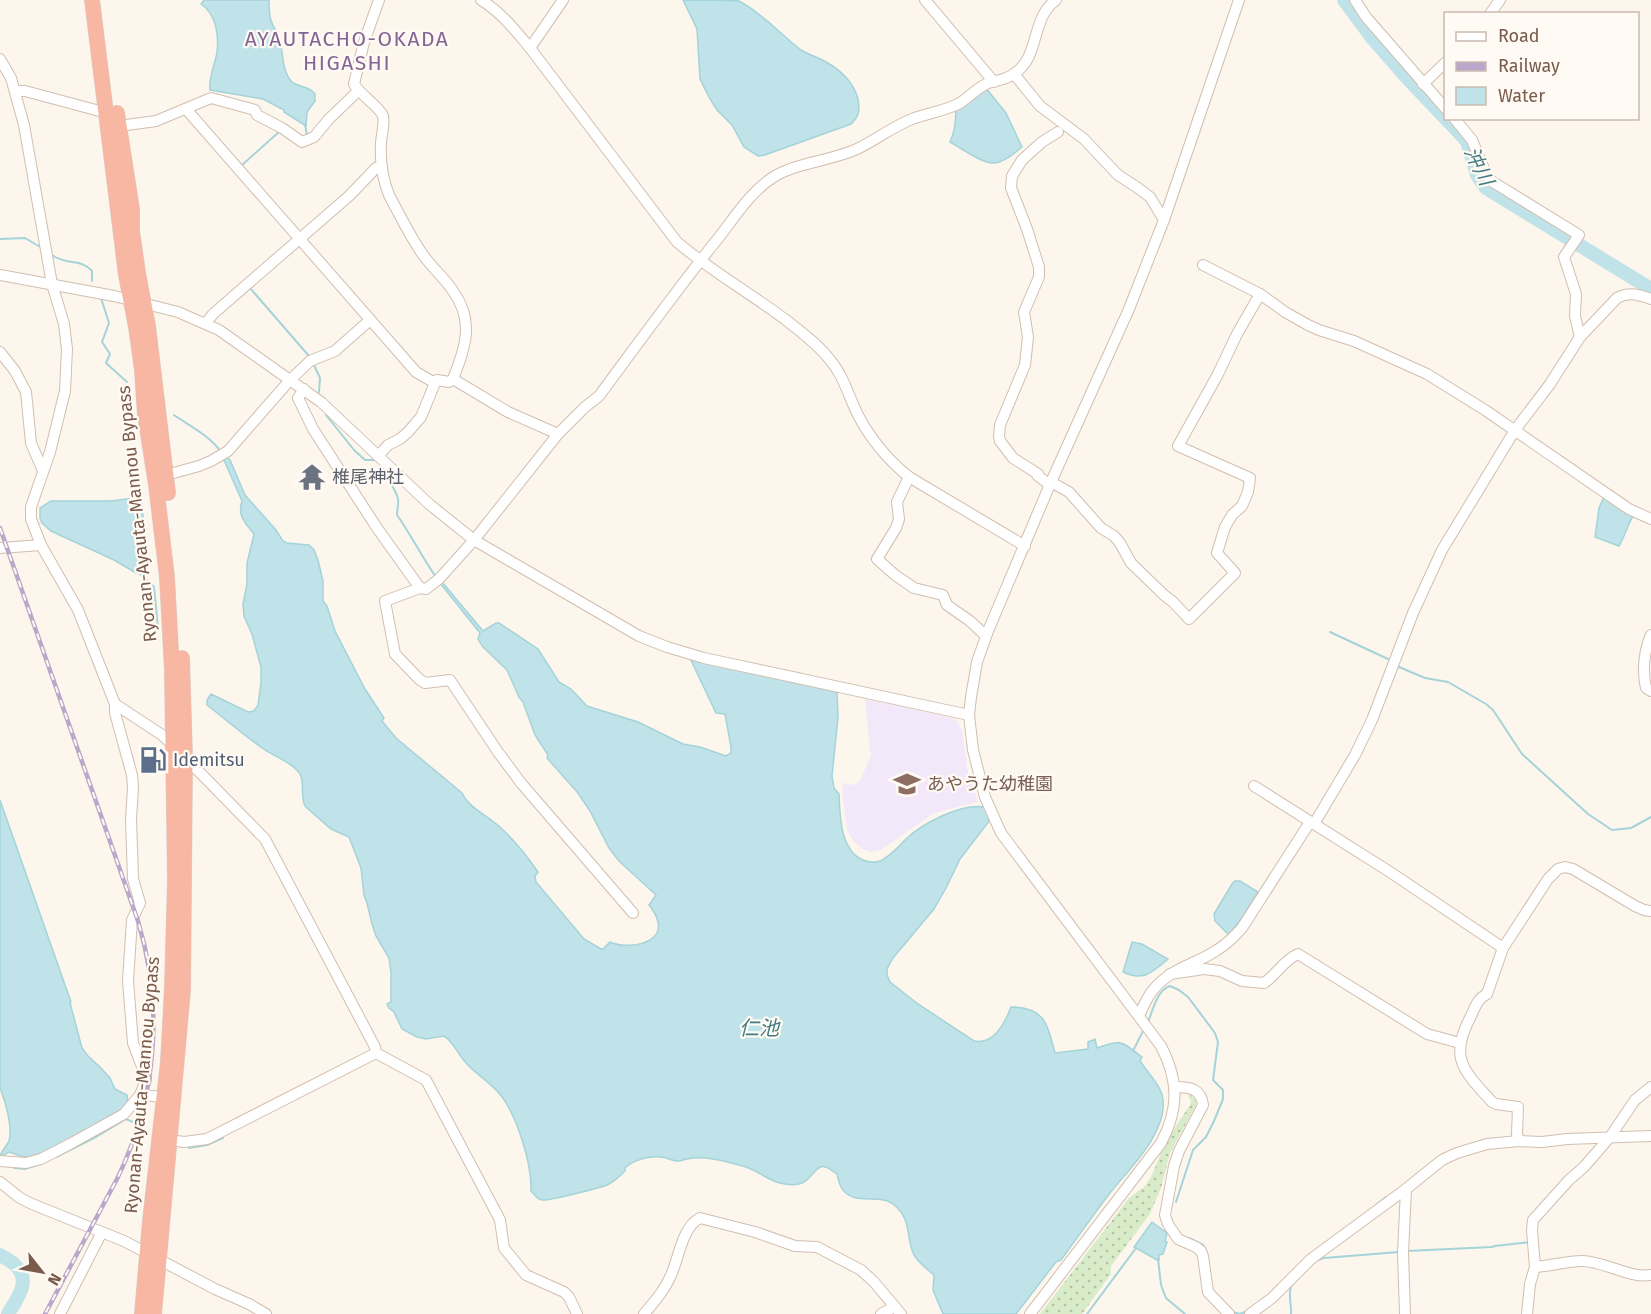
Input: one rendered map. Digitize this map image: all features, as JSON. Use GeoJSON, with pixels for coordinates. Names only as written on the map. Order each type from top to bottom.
{"type":"FeatureCollection","features":[{"type":"Feature","properties":{"kind":"highway","name":"Ryonan-Ayauta-Mannou Bypass"},"geometry":{"type":"LineString","coordinates":[[92,0],[126,275],[148,326],[166,475],[182,659],[185,758],[183,990],[170,1140],[154,1256],[142,1314]]}},
{"type":"Feature","properties":{"kind":"highway","name":"Ryonan-Ayauta-Mannou Bypass"},"geometry":{"type":"LineString","coordinates":[[102,0],[132,209],[145,415],[167,577],[172,670],[175,880],[172,988],[154,1256],[154,1314]]}},
{"type":"Feature","properties":{"kind":"street"},"geometry":{"type":"LineString","coordinates":[[186,109],[416,372],[435,382],[437,380],[449,382],[453,379],[463,353],[467,334],[465,318],[455,292],[421,252],[389,195],[382,167],[380,146],[383,116],[354,84],[361,52],[379,0]]}},
{"type":"Feature","properties":{"kind":"street"},"geometry":{"type":"LineString","coordinates":[[481,0],[494,8],[530,48],[677,242],[700,262],[759,300],[815,344],[831,360],[840,374],[859,417],[892,463],[909,477],[1025,546]]}},
{"type":"Feature","properties":{"kind":"street"},"geometry":{"type":"LineString","coordinates":[[530,48],[563,0]]}},
{"type":"Feature","properties":{"kind":"street"},"geometry":{"type":"LineString","coordinates":[[925,0],[994,82]]}},
{"type":"Feature","properties":{"kind":"street"},"geometry":{"type":"LineString","coordinates":[[633,913],[521,783],[450,680],[425,683],[418,679],[395,654],[386,601],[420,588],[426,589],[438,580],[474,540],[558,434],[599,396],[700,262],[763,184],[778,174],[857,149],[887,130],[913,118],[960,102],[986,84],[1010,77],[1018,72],[1031,52],[1045,11],[1056,0]]}},
{"type":"Feature","properties":{"kind":"street"},"geometry":{"type":"LineString","coordinates":[[1030,1314],[1161,1143],[1172,1117],[1175,1087],[1169,1061],[1161,1046],[1001,833],[985,797],[976,766],[969,715],[971,697],[977,662],[986,636],[1129,309],[1164,220],[1239,0]]}},
{"type":"Feature","properties":{"kind":"street"},"geometry":{"type":"LineString","coordinates":[[1355,0],[1366,17],[1444,107]]}},
{"type":"Feature","properties":{"kind":"street"},"geometry":{"type":"LineString","coordinates":[[0,59],[11,78],[24,125],[52,284],[64,324],[67,349],[65,392],[50,452],[31,507],[31,519],[41,545],[78,609],[115,704],[115,713],[132,775],[134,788],[131,819],[133,879],[140,903],[132,920],[128,981],[133,1043],[146,1077],[140,1095],[117,1119],[41,1159],[26,1163],[0,1161]]}},
{"type":"Feature","properties":{"kind":"street"},"geometry":{"type":"LineString","coordinates":[[1423,84],[1444,65]]}},
{"type":"Feature","properties":{"kind":"street"},"geometry":{"type":"LineString","coordinates":[[1014,74],[1040,106],[1084,139],[1118,175],[1150,197],[1164,220]]}},
{"type":"Feature","properties":{"kind":"street"},"geometry":{"type":"LineString","coordinates":[[15,91],[107,113]]}},
{"type":"Feature","properties":{"kind":"street"},"geometry":{"type":"LineString","coordinates":[[119,126],[156,121],[211,98],[255,110],[257,116],[283,128],[302,141],[314,137],[358,91]]}},
{"type":"Feature","properties":{"kind":"street"},"geometry":{"type":"LineString","coordinates":[[1456,120],[1472,140],[1487,176],[1493,182],[1579,235],[1564,257],[1576,294],[1575,316],[1580,337]]}},
{"type":"Feature","properties":{"kind":"street"},"geometry":{"type":"LineString","coordinates":[[1058,132],[1042,142],[1022,160],[1012,176],[1011,188],[1039,267],[1039,277],[1024,312],[1028,337],[1025,366],[1000,425],[1000,441],[1013,458],[1046,482],[1069,492],[1101,528],[1114,536],[1131,563],[1189,620],[1235,573],[1217,553],[1228,521],[1242,506],[1248,492],[1250,478],[1178,446],[1218,376],[1237,334],[1260,294]]}},
{"type":"Feature","properties":{"kind":"street"},"geometry":{"type":"LineString","coordinates":[[206,323],[213,314],[349,196],[376,168],[382,167]]}},
{"type":"Feature","properties":{"kind":"street"},"geometry":{"type":"LineString","coordinates":[[1203,265],[1260,294],[1308,325],[1363,345],[1427,374],[1515,430],[1629,509],[1651,519]]}},
{"type":"Feature","properties":{"kind":"street"},"geometry":{"type":"LineString","coordinates":[[0,275],[106,294],[178,312],[206,323],[321,402],[429,504],[474,540],[629,630],[667,647],[704,658],[969,715]]}},
{"type":"Feature","properties":{"kind":"street"},"geometry":{"type":"LineString","coordinates":[[1140,1018],[1152,991],[1170,974],[1216,951],[1242,928],[1312,823],[1355,755],[1372,720],[1413,613],[1442,550],[1515,430],[1550,384],[1580,337],[1622,295],[1636,294],[1651,300]]}},
{"type":"Feature","properties":{"kind":"street"},"geometry":{"type":"LineString","coordinates":[[166,475],[199,466],[223,454],[310,361],[335,351],[370,320]]}},
{"type":"Feature","properties":{"kind":"street"},"geometry":{"type":"LineString","coordinates":[[0,352],[15,371],[26,392],[31,443],[43,471]]}},
{"type":"Feature","properties":{"kind":"street"},"geometry":{"type":"LineString","coordinates":[[453,379],[508,412],[558,434]]}},
{"type":"Feature","properties":{"kind":"street"},"geometry":{"type":"LineString","coordinates":[[378,456],[388,445],[408,432],[421,417],[435,382]]}},
{"type":"Feature","properties":{"kind":"street"},"geometry":{"type":"LineString","coordinates":[[304,389],[298,398],[313,429],[382,535],[420,588]]}},
{"type":"Feature","properties":{"kind":"street"},"geometry":{"type":"LineString","coordinates":[[909,477],[897,502],[899,519],[896,528],[877,559],[914,588],[943,595],[947,605],[986,636]]}},
{"type":"Feature","properties":{"kind":"street"},"geometry":{"type":"LineString","coordinates":[[0,548],[41,545]]}},
{"type":"Feature","properties":{"kind":"street"},"geometry":{"type":"LineString","coordinates":[[1651,635],[1646,648],[1644,679],[1646,688],[1651,691]]}},
{"type":"Feature","properties":{"kind":"street"},"geometry":{"type":"LineString","coordinates":[[115,704],[162,735],[265,839],[375,1047],[376,1053]]}},
{"type":"Feature","properties":{"kind":"street"},"geometry":{"type":"LineString","coordinates":[[1254,786],[1390,872],[1503,948]]}},
{"type":"Feature","properties":{"kind":"street"},"geometry":{"type":"LineString","coordinates":[[1519,1138],[1518,1107],[1492,1102],[1468,1075],[1461,1060],[1460,1043],[1464,1028],[1481,997],[1487,994],[1503,948],[1548,879],[1558,869],[1565,867],[1573,869],[1635,906],[1651,911]]}},
{"type":"Feature","properties":{"kind":"street"},"geometry":{"type":"LineString","coordinates":[[1170,974],[1204,969],[1220,971],[1242,981],[1264,983],[1291,957],[1298,954],[1427,1034],[1460,1043]]}},
{"type":"Feature","properties":{"kind":"street"},"geometry":{"type":"LineString","coordinates":[[170,1140],[184,1142],[207,1139],[376,1053]]}},
{"type":"Feature","properties":{"kind":"street"},"geometry":{"type":"LineString","coordinates":[[376,1053],[426,1080],[501,1220],[504,1248],[526,1275],[564,1292],[578,1314]]}},
{"type":"Feature","properties":{"kind":"street"},"geometry":{"type":"LineString","coordinates":[[1175,1087],[1194,1089],[1199,1093],[1203,1105],[1179,1151],[1174,1166],[1166,1215],[1168,1224],[1178,1239],[1201,1251],[1208,1292],[1229,1314]]}},
{"type":"Feature","properties":{"kind":"street"},"geometry":{"type":"LineString","coordinates":[[1527,1314],[1530,1284],[1535,1267],[1533,1220],[1610,1137],[1635,1100],[1651,1087]]}},
{"type":"Feature","properties":{"kind":"street"},"geometry":{"type":"LineString","coordinates":[[140,1095],[164,1097]]}},
{"type":"Feature","properties":{"kind":"street"},"geometry":{"type":"LineString","coordinates":[[1250,1314],[1272,1298],[1311,1259],[1407,1189],[1442,1160],[1488,1144],[1519,1138],[1542,1142],[1651,1136]]}},
{"type":"Feature","properties":{"kind":"street"},"geometry":{"type":"LineString","coordinates":[[0,1182],[20,1198],[32,1204],[154,1256],[266,1314]]}},
{"type":"Feature","properties":{"kind":"street"},"geometry":{"type":"LineString","coordinates":[[1405,1314],[1403,1252],[1407,1189]]}},
{"type":"Feature","properties":{"kind":"street"},"geometry":{"type":"LineString","coordinates":[[644,1314],[662,1293],[671,1276],[688,1229],[694,1221],[700,1218],[755,1232],[795,1246],[817,1247],[861,1270],[898,1311],[881,1314]]}},
{"type":"Feature","properties":{"kind":"street"},"geometry":{"type":"LineString","coordinates":[[60,1314],[102,1232]]}},
{"type":"Feature","properties":{"kind":"street"},"geometry":{"type":"LineString","coordinates":[[1535,1267],[1582,1261],[1622,1270],[1636,1276],[1651,1275]]}},
{"type":"Feature","properties":{"kind":"shaded area"},"geometry":{"type":"Polygon","coordinates":[[[865,699],[953,718],[957,721],[962,730],[968,772],[978,802],[934,813],[881,850],[871,852],[862,849],[854,842],[847,830],[842,792],[843,783],[854,785],[860,781],[872,753],[870,752],[865,699]]]}},
{"type":"Feature","properties":{"kind":"green space"},"geometry":{"type":"Polygon","coordinates":[[[1191,1095],[1196,1100],[1196,1105],[1170,1153],[1161,1188],[1150,1214],[1111,1266],[1111,1274],[1082,1314],[1040,1314],[1129,1198],[1145,1186],[1174,1129],[1190,1105],[1191,1100],[1188,1096],[1191,1095]]]}},
{"type":"Feature","properties":{"kind":"water"},"geometry":{"type":"Polygon","coordinates":[[[204,0],[269,0],[270,18],[279,38],[288,77],[294,83],[310,89],[315,94],[315,101],[307,112],[306,126],[284,110],[263,99],[210,90],[217,39],[213,19],[201,4],[204,0]]]}},
{"type":"Feature","properties":{"kind":"water"},"geometry":{"type":"Polygon","coordinates":[[[683,0],[739,1],[747,6],[801,50],[832,65],[842,73],[858,99],[859,110],[856,118],[851,124],[765,155],[758,156],[744,147],[732,125],[717,110],[700,79],[697,29],[683,0]]]}},
{"type":"Feature","properties":{"kind":"water"},"geometry":{"type":"Polygon","coordinates":[[[985,87],[1006,113],[1022,147],[997,163],[983,161],[950,142],[955,125],[955,107],[985,87]]]}},
{"type":"Feature","properties":{"kind":"water","name":"仁池"},"geometry":{"type":"Polygon","coordinates":[[[226,456],[230,460],[245,495],[283,541],[309,545],[314,550],[323,581],[323,601],[327,606],[335,631],[365,689],[384,718],[382,721],[396,738],[462,793],[474,808],[511,838],[538,872],[535,876],[536,882],[584,939],[601,949],[610,942],[624,945],[641,944],[655,936],[658,922],[649,905],[656,895],[619,861],[609,848],[578,793],[547,758],[548,755],[535,735],[523,702],[507,670],[483,647],[478,639],[480,633],[440,583],[442,582],[483,631],[499,623],[538,649],[559,682],[571,689],[587,706],[638,722],[683,744],[726,756],[731,753],[731,747],[725,714],[716,713],[690,658],[837,692],[838,717],[832,776],[834,788],[839,794],[841,822],[846,841],[855,855],[863,860],[874,862],[883,860],[913,833],[954,811],[985,807],[990,820],[960,859],[934,909],[893,958],[887,969],[890,982],[918,1004],[974,1041],[987,1040],[998,1032],[1011,1007],[1031,1010],[1043,1019],[1055,1053],[1088,1049],[1088,1042],[1095,1039],[1097,1048],[1112,1043],[1121,1043],[1142,1057],[1140,1061],[1157,1084],[1163,1100],[1163,1112],[1159,1125],[1145,1150],[1061,1260],[1056,1262],[1016,1314],[943,1314],[933,1290],[934,1275],[914,1255],[906,1222],[899,1210],[887,1201],[852,1197],[841,1187],[837,1174],[822,1166],[804,1182],[790,1185],[776,1182],[746,1167],[716,1160],[694,1158],[678,1161],[651,1157],[628,1165],[619,1177],[607,1185],[546,1200],[534,1195],[531,1191],[529,1167],[522,1138],[505,1101],[467,1064],[444,1036],[426,1039],[417,1037],[402,1029],[394,1012],[389,1008],[387,1004],[391,1002],[391,973],[389,958],[372,924],[364,895],[361,868],[349,837],[331,829],[305,806],[301,778],[297,770],[262,748],[207,705],[211,694],[248,712],[254,711],[258,705],[261,683],[261,667],[252,634],[244,616],[243,604],[247,584],[247,563],[254,534],[241,515],[242,501],[223,458],[226,456]]]}},
{"type":"Feature","properties":{"kind":"water"},"geometry":{"type":"Polygon","coordinates":[[[1605,495],[1633,516],[1619,546],[1595,537],[1599,508],[1605,495]]]}},
{"type":"Feature","properties":{"kind":"water"},"geometry":{"type":"Polygon","coordinates":[[[141,497],[146,546],[143,562],[136,573],[114,560],[51,531],[40,518],[40,508],[51,501],[111,501],[141,497]]]}},
{"type":"Feature","properties":{"kind":"water"},"geometry":{"type":"Polygon","coordinates":[[[0,800],[71,1002],[82,1048],[110,1078],[115,1089],[127,1095],[128,1103],[116,1115],[35,1157],[24,1157],[9,1152],[0,1157],[9,1141],[10,1129],[0,1088],[0,800]]]}},
{"type":"Feature","properties":{"kind":"water"},"geometry":{"type":"Polygon","coordinates":[[[1235,881],[1240,881],[1258,892],[1229,935],[1215,921],[1214,914],[1235,881]]]}},
{"type":"Feature","properties":{"kind":"water"},"geometry":{"type":"Polygon","coordinates":[[[1132,942],[1142,944],[1168,959],[1142,976],[1123,972],[1132,942]]]}},
{"type":"Feature","properties":{"kind":"water"},"geometry":{"type":"Polygon","coordinates":[[[1152,1222],[1167,1233],[1165,1241],[1167,1242],[1163,1254],[1159,1255],[1159,1260],[1134,1247],[1152,1222]]]}},
{"type":"Feature","properties":{"kind":"waterway","name":"沖川"},"geometry":{"type":"LineString","coordinates":[[1344,0],[1373,39],[1444,117]]}},
{"type":"Feature","properties":{"kind":"waterway","name":"沖川"},"geometry":{"type":"LineString","coordinates":[[1447,120],[1467,141],[1477,175],[1486,188],[1651,289]]}},
{"type":"Feature","properties":{"kind":"waterway"},"geometry":{"type":"LineString","coordinates":[[305,124],[307,136]]}},
{"type":"Feature","properties":{"kind":"waterway"},"geometry":{"type":"LineString","coordinates":[[242,165],[280,131]]}},
{"type":"Feature","properties":{"kind":"waterway"},"geometry":{"type":"LineString","coordinates":[[0,239],[25,238],[42,248]]}},
{"type":"Feature","properties":{"kind":"waterway"},"geometry":{"type":"LineString","coordinates":[[52,255],[88,267],[92,271],[92,281]]}},
{"type":"Feature","properties":{"kind":"waterway"},"geometry":{"type":"LineString","coordinates":[[250,288],[309,356]]}},
{"type":"Feature","properties":{"kind":"waterway"},"geometry":{"type":"LineString","coordinates":[[101,298],[109,323],[102,342],[110,354],[106,363],[127,382]]}},
{"type":"Feature","properties":{"kind":"waterway"},"geometry":{"type":"LineString","coordinates":[[314,365],[320,378],[319,392]]}},
{"type":"Feature","properties":{"kind":"waterway"},"geometry":{"type":"LineString","coordinates":[[174,415],[206,436],[221,452]]}},
{"type":"Feature","properties":{"kind":"waterway"},"geometry":{"type":"LineString","coordinates":[[326,415],[354,450],[365,460],[375,460]]}},
{"type":"Feature","properties":{"kind":"waterway"},"geometry":{"type":"LineString","coordinates":[[385,469],[398,499],[397,515],[436,577]]}},
{"type":"Feature","properties":{"kind":"waterway"},"geometry":{"type":"LineString","coordinates":[[135,570],[154,587],[158,628]]}},
{"type":"Feature","properties":{"kind":"waterway"},"geometry":{"type":"LineString","coordinates":[[1330,632],[1388,659]]}},
{"type":"Feature","properties":{"kind":"waterway"},"geometry":{"type":"LineString","coordinates":[[1399,667],[1425,678],[1448,682],[1486,704],[1493,710],[1522,754],[1588,814],[1612,830],[1631,828],[1651,817]]}},
{"type":"Feature","properties":{"kind":"waterway"},"geometry":{"type":"LineString","coordinates":[[1148,1022],[1159,996],[1170,986],[1188,997],[1215,1033],[1218,1042],[1213,1080],[1223,1090],[1223,1099],[1206,1137],[1193,1150],[1176,1202]]}},
{"type":"Feature","properties":{"kind":"waterway"},"geometry":{"type":"LineString","coordinates":[[1133,1051],[1144,1029]]}},
{"type":"Feature","properties":{"kind":"waterway"},"geometry":{"type":"LineString","coordinates":[[56,1157],[126,1119],[133,1122]]}},
{"type":"Feature","properties":{"kind":"waterway"},"geometry":{"type":"LineString","coordinates":[[189,1148],[207,1145],[223,1138]]}},
{"type":"Feature","properties":{"kind":"waterway"},"geometry":{"type":"LineString","coordinates":[[14,1168],[25,1169],[40,1164]]}},
{"type":"Feature","properties":{"kind":"waterway"},"geometry":{"type":"LineString","coordinates":[[1376,1205],[1386,1197]]}},
{"type":"Feature","properties":{"kind":"waterway"},"geometry":{"type":"LineString","coordinates":[[1189,1238],[1203,1245],[1206,1250]]}},
{"type":"Feature","properties":{"kind":"waterway"},"geometry":{"type":"LineString","coordinates":[[1407,1251],[1492,1247],[1530,1242]]}},
{"type":"Feature","properties":{"kind":"waterway"},"geometry":{"type":"LineString","coordinates":[[1087,1314],[1136,1248]]}},
{"type":"Feature","properties":{"kind":"waterway"},"geometry":{"type":"LineString","coordinates":[[1318,1260],[1399,1252]]}},
{"type":"Feature","properties":{"kind":"waterway"},"geometry":{"type":"LineString","coordinates":[[0,1255],[14,1264],[23,1278],[21,1290],[8,1314]]}},
{"type":"Feature","properties":{"kind":"waterway"},"geometry":{"type":"LineString","coordinates":[[1158,1259],[1161,1285],[1166,1298],[1185,1314]]}},
{"type":"Feature","properties":{"kind":"waterway"},"geometry":{"type":"LineString","coordinates":[[1291,1314],[1292,1285]]}},
{"type":"Feature","properties":{"kind":"waterway"},"geometry":{"type":"LineString","coordinates":[[1233,1312],[1240,1314],[1247,1311]]}},
{"type":"Feature","properties":{"kind":"railway"},"geometry":{"type":"LineString","coordinates":[[0,528],[138,921],[151,986],[153,1019],[148,1084],[141,1116],[130,1148],[117,1179],[45,1314]]}},
{"type":"Feature","properties":{"kind":"place","name":"椎尾神社"},"geometry":{"type":"Point","coordinates":[312,477]}},
{"type":"Feature","properties":{"kind":"place","name":"Idemitsu"},"geometry":{"type":"Point","coordinates":[153,760]}},
{"type":"Feature","properties":{"kind":"place","name":"あやうた幼稚園"},"geometry":{"type":"Point","coordinates":[907,784]}},
{"type":"Feature","properties":{"kind":"district","name":"AYAUTACHO-OKADA HIGASHI"},"geometry":{"type":"Point","coordinates":[347,51]}}]}
